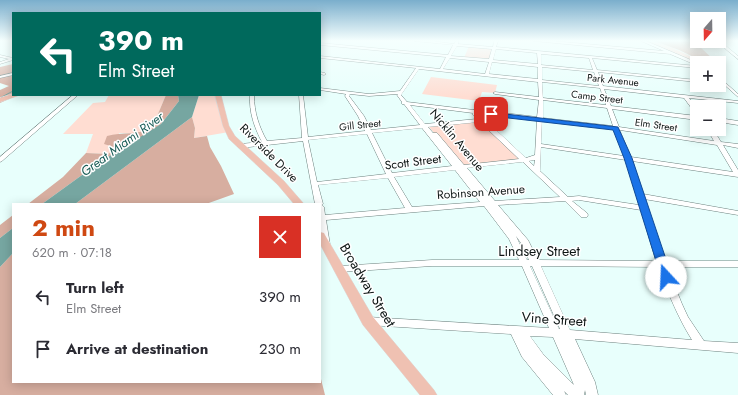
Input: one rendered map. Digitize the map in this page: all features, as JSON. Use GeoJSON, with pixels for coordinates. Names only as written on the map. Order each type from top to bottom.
{"type":"FeatureCollection","features":[{"type":"Feature","properties":{"kind":"main road"},"geometry":{"type":"LineString","coordinates":[[0,100],[14,96]]}},
{"type":"Feature","properties":{"kind":"main road","name":"Riverside Drive"},"geometry":{"type":"LineString","coordinates":[[218,96],[226,126],[232,137],[281,183],[298,203]]}},
{"type":"Feature","properties":{"kind":"main road","name":"Broadway Street"},"geometry":{"type":"LineString","coordinates":[[323,241],[368,321],[429,395]]}},
{"type":"Feature","properties":{"kind":"street"},"geometry":{"type":"LineString","coordinates":[[0,63],[12,59]]}},
{"type":"Feature","properties":{"kind":"street","name":"Park Avenue"},"geometry":{"type":"LineString","coordinates":[[342,59],[738,102]]}},
{"type":"Feature","properties":{"kind":"street"},"geometry":{"type":"LineString","coordinates":[[441,70],[447,59]]}},
{"type":"Feature","properties":{"kind":"street"},"geometry":{"type":"LineString","coordinates":[[474,59],[690,80]]}},
{"type":"Feature","properties":{"kind":"street"},"geometry":{"type":"LineString","coordinates":[[537,171],[541,99],[539,59]]}},
{"type":"Feature","properties":{"kind":"street"},"geometry":{"type":"LineString","coordinates":[[591,59],[628,158],[661,263],[685,320],[701,345]]}},
{"type":"Feature","properties":{"kind":"street"},"geometry":{"type":"LineString","coordinates":[[616,59],[690,66]]}},
{"type":"Feature","properties":{"kind":"street"},"geometry":{"type":"LineString","coordinates":[[487,75],[491,61]]}},
{"type":"Feature","properties":{"kind":"street"},"geometry":{"type":"LineString","coordinates":[[321,89],[369,95],[400,92],[418,68]]}},
{"type":"Feature","properties":{"kind":"street"},"geometry":{"type":"LineString","coordinates":[[0,74],[11,75]]}},
{"type":"Feature","properties":{"kind":"street"},"geometry":{"type":"LineString","coordinates":[[0,77],[11,75]]}},
{"type":"Feature","properties":{"kind":"street"},"geometry":{"type":"LineString","coordinates":[[726,85],[738,96]]}},
{"type":"Feature","properties":{"kind":"street"},"geometry":{"type":"LineString","coordinates":[[349,92],[347,96],[361,116],[390,176],[410,210]]}},
{"type":"Feature","properties":{"kind":"street","name":"Nicklin Avenue"},"geometry":{"type":"LineString","coordinates":[[400,92],[399,95],[489,203],[514,238],[530,264],[567,334],[589,382],[592,395]]}},
{"type":"Feature","properties":{"kind":"street","name":"Camp Street"},"geometry":{"type":"LineString","coordinates":[[495,93],[690,117]]}},
{"type":"Feature","properties":{"kind":"street"},"geometry":{"type":"LineString","coordinates":[[0,160],[75,96]]}},
{"type":"Feature","properties":{"kind":"street"},"geometry":{"type":"LineString","coordinates":[[252,96],[258,130],[266,144]]}},
{"type":"Feature","properties":{"kind":"street"},"geometry":{"type":"LineString","coordinates":[[302,96],[305,139],[319,203]]}},
{"type":"Feature","properties":{"kind":"street"},"geometry":{"type":"LineString","coordinates":[[686,97],[690,102]]}},
{"type":"Feature","properties":{"kind":"street"},"geometry":{"type":"LineString","coordinates":[[479,101],[475,114],[584,214]]}},
{"type":"Feature","properties":{"kind":"street","name":"Elm Street"},"geometry":{"type":"LineString","coordinates":[[407,103],[616,128],[738,146]]}},
{"type":"Feature","properties":{"kind":"street","name":"Gill Street"},"geometry":{"type":"LineString","coordinates":[[240,146],[481,120]]}},
{"type":"Feature","properties":{"kind":"street"},"geometry":{"type":"LineString","coordinates":[[726,121],[738,122]]}},
{"type":"Feature","properties":{"kind":"street"},"geometry":{"type":"LineString","coordinates":[[714,136],[738,175]]}},
{"type":"Feature","properties":{"kind":"street"},"geometry":{"type":"LineString","coordinates":[[539,145],[738,175]]}},
{"type":"Feature","properties":{"kind":"street","name":"Scott Street"},"geometry":{"type":"LineString","coordinates":[[314,184],[532,159],[538,156]]}},
{"type":"Feature","properties":{"kind":"street"},"geometry":{"type":"LineString","coordinates":[[640,196],[738,213]]}},
{"type":"Feature","properties":{"kind":"street","name":"Robinson Avenue"},"geometry":{"type":"LineString","coordinates":[[321,218],[489,203],[568,199],[591,199],[644,208]]}},
{"type":"Feature","properties":{"kind":"street"},"geometry":{"type":"LineString","coordinates":[[321,218],[323,241]]}},
{"type":"Feature","properties":{"kind":"street","name":"Lindsey Street"},"geometry":{"type":"LineString","coordinates":[[340,269],[432,263],[738,264]]}},
{"type":"Feature","properties":{"kind":"street","name":"Nicklin Avenue"},"geometry":{"type":"LineString","coordinates":[[518,331],[534,353],[577,395],[580,386],[556,333],[530,264]]}},
{"type":"Feature","properties":{"kind":"street","name":"Vine Street"},"geometry":{"type":"LineString","coordinates":[[368,321],[556,333],[738,348]]}},
{"type":"Feature","properties":{"kind":"street"},"geometry":{"type":"LineString","coordinates":[[518,331],[526,354],[560,395]]}},
{"type":"Feature","properties":{"kind":"shaded area"},"geometry":{"type":"Polygon","coordinates":[[[477,59],[491,59],[491,61],[477,59]]]}},
{"type":"Feature","properties":{"kind":"shaded area"},"geometry":{"type":"Polygon","coordinates":[[[12,64],[12,96],[16,96],[0,103],[0,90],[9,86],[0,83],[0,67],[12,64]]]}},
{"type":"Feature","properties":{"kind":"shaded area"},"geometry":{"type":"Polygon","coordinates":[[[431,77],[497,85],[495,93],[482,92],[479,101],[422,94],[431,77]]]}},
{"type":"Feature","properties":{"kind":"shaded area"},"geometry":{"type":"Polygon","coordinates":[[[108,96],[166,96],[152,128],[143,133],[119,133],[118,148],[108,154],[86,153],[93,134],[63,134],[93,103],[105,102],[108,96]]]}},
{"type":"Feature","properties":{"kind":"shaded area"},"geometry":{"type":"Polygon","coordinates":[[[166,96],[178,96],[179,101],[161,124],[153,130],[100,162],[43,203],[29,203],[63,177],[86,153],[108,154],[117,148],[104,144],[107,136],[136,133],[152,128],[166,96]]]}},
{"type":"Feature","properties":{"kind":"shaded area"},"geometry":{"type":"Polygon","coordinates":[[[199,96],[218,96],[229,132],[194,138],[195,128],[192,117],[199,96]]]}},
{"type":"Feature","properties":{"kind":"shaded area"},"geometry":{"type":"Polygon","coordinates":[[[192,117],[195,128],[194,138],[207,136],[210,147],[234,194],[209,203],[76,203],[192,117]]]}},
{"type":"Feature","properties":{"kind":"shaded area"},"geometry":{"type":"Polygon","coordinates":[[[481,120],[524,159],[463,167],[429,127],[481,120]]]}},
{"type":"Feature","properties":{"kind":"shaded area"},"geometry":{"type":"Polygon","coordinates":[[[12,216],[12,229],[0,238],[0,225],[12,216]]]}},
{"type":"Feature","properties":{"kind":"shaded area"},"geometry":{"type":"Polygon","coordinates":[[[12,254],[12,383],[321,383],[321,379],[325,395],[0,395],[0,267],[12,254]]]}},
{"type":"Feature","properties":{"kind":"water"},"geometry":{"type":"Polygon","coordinates":[[[178,96],[199,96],[192,117],[76,203],[43,203],[100,162],[161,124],[179,101],[178,96]]]}},
{"type":"Feature","properties":{"kind":"water"},"geometry":{"type":"Polygon","coordinates":[[[12,229],[12,254],[0,267],[0,238],[12,229]]]}},
{"type":"Feature","properties":{"kind":"waterway"},"geometry":{"type":"LineString","coordinates":[[0,98],[12,92]]}},
{"type":"Feature","properties":{"kind":"route"},"geometry":{"type":"LineString","coordinates":[[491,114],[616,128],[628,158],[666,277]]}},
{"type":"Feature","properties":{"kind":"water label","name":"Great Miami River"},"geometry":{"type":"Point","coordinates":[122,144]}}]}
